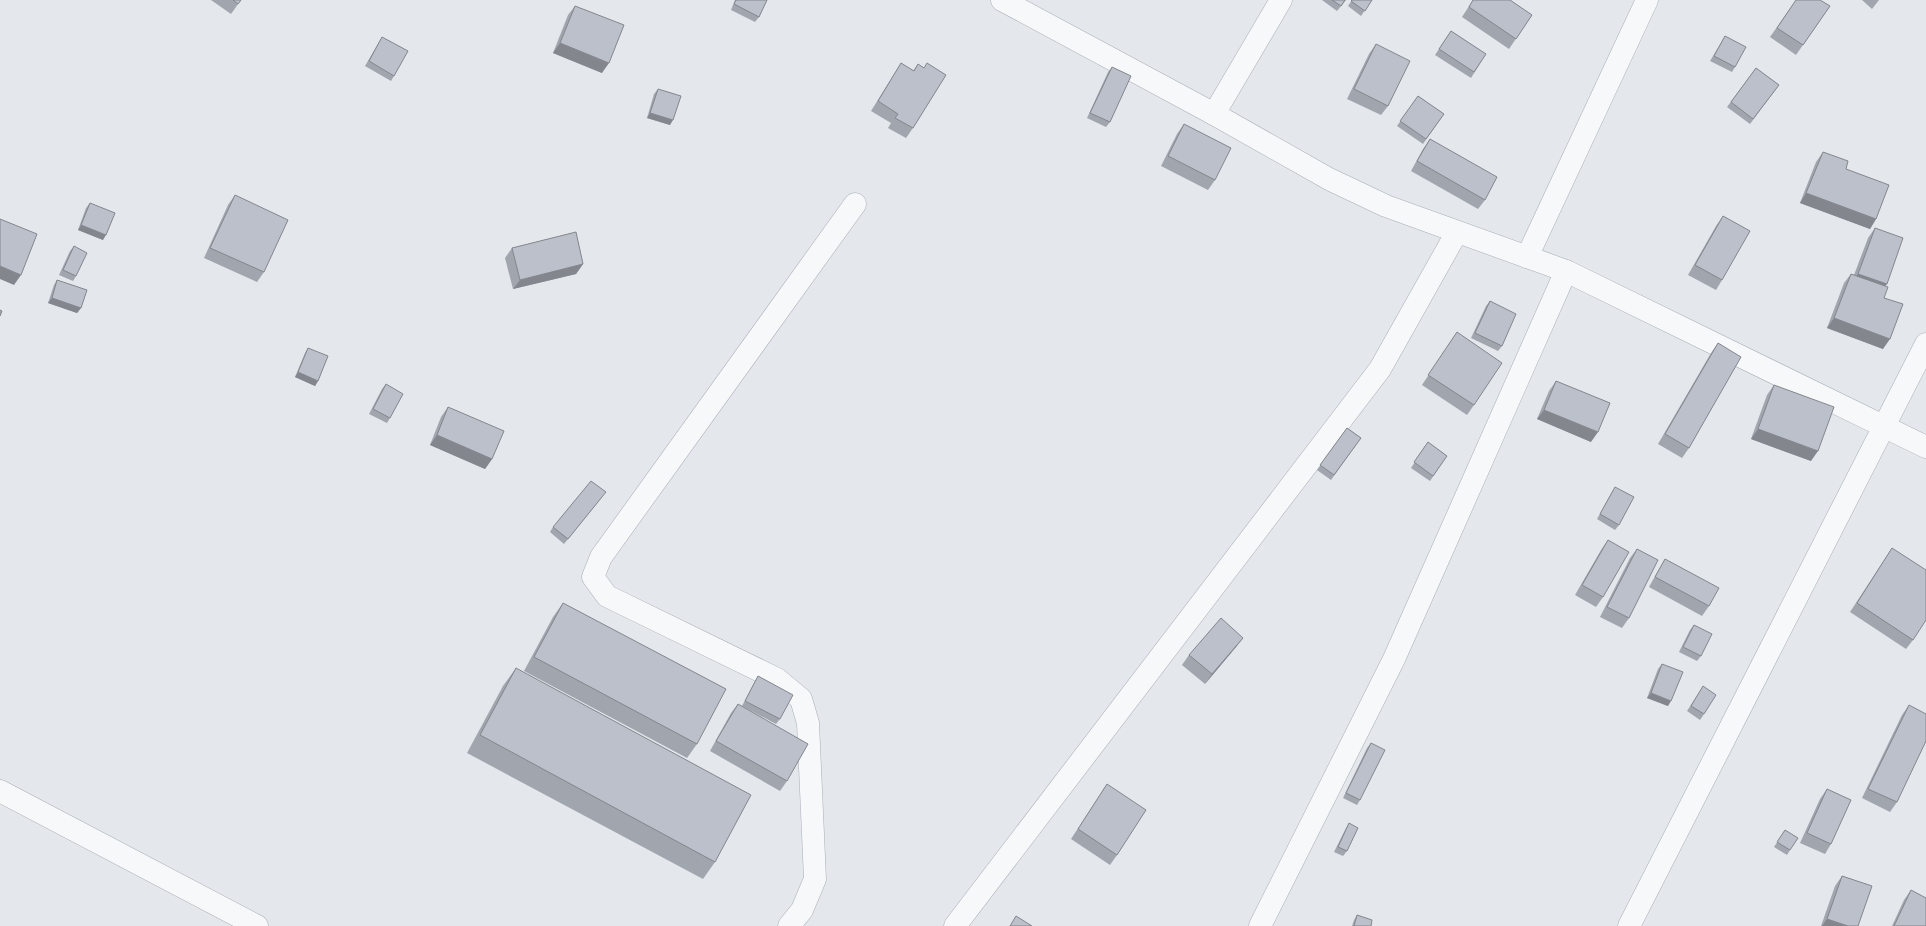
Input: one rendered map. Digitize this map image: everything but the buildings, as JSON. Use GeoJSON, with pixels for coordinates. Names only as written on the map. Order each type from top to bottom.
{"type":"FeatureCollection","features":[{"type":"Feature","properties":{"kind":"street"},"geometry":{"type":"LineString","coordinates":[[1002,0],[1214,114],[1329,179],[1386,206],[1566,271],[1926,447]]}},
{"type":"Feature","properties":{"kind":"street"},"geometry":{"type":"LineString","coordinates":[[1214,114],[1281,0]]}},
{"type":"Feature","properties":{"kind":"street"},"geometry":{"type":"LineString","coordinates":[[1527,257],[1647,0]]}},
{"type":"Feature","properties":{"kind":"street"},"geometry":{"type":"LineString","coordinates":[[789,926],[802,910],[815,879],[808,723],[801,699],[777,679],[607,596],[593,577],[601,557],[855,204]]}},
{"type":"Feature","properties":{"kind":"street"},"geometry":{"type":"LineString","coordinates":[[955,926],[1380,369],[1457,232]]}},
{"type":"Feature","properties":{"kind":"street"},"geometry":{"type":"LineString","coordinates":[[1260,926],[1394,659],[1566,271]]}},
{"type":"Feature","properties":{"kind":"street"},"geometry":{"type":"LineString","coordinates":[[1629,926],[1883,425],[1926,344]]}},
{"type":"Feature","properties":{"kind":"street"},"geometry":{"type":"LineString","coordinates":[[0,791],[257,926]]}}]}
